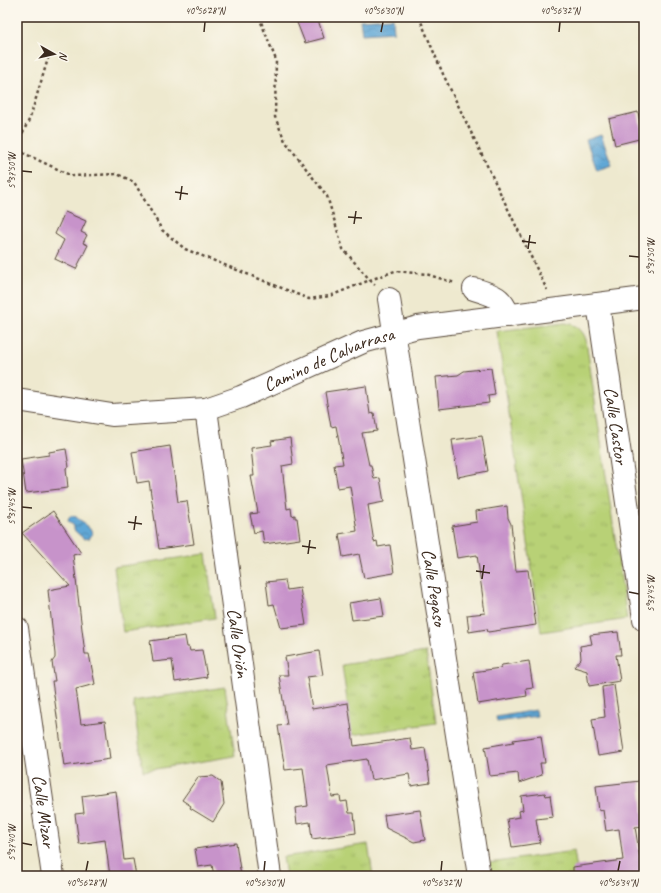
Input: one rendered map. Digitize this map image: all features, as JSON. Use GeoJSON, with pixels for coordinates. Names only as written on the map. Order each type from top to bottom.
{"type":"FeatureCollection","features":[{"type":"Feature","properties":{"kind":"street"},"geometry":{"type":"LineString","coordinates":[[474,289],[487,293],[504,302],[509,316]]}},
{"type":"Feature","properties":{"kind":"street","name":"Camino de Calvarrasa"},"geometry":{"type":"LineString","coordinates":[[17,400],[112,415],[206,409],[241,397],[363,342],[418,327],[644,298]]}},
{"type":"Feature","properties":{"kind":"street","name":"Calle Pegaso"},"geometry":{"type":"LineString","coordinates":[[389,299],[393,334],[479,876]]}},
{"type":"Feature","properties":{"kind":"street","name":"Calle Castor"},"geometry":{"type":"LineString","coordinates":[[598,304],[644,619]]}},
{"type":"Feature","properties":{"kind":"street","name":"Calle Orión"},"geometry":{"type":"LineString","coordinates":[[206,409],[270,876]]}},
{"type":"Feature","properties":{"kind":"street","name":"Calle Mizar"},"geometry":{"type":"LineString","coordinates":[[17,628],[53,876]]}},
{"type":"Feature","properties":{"kind":"path"},"geometry":{"type":"LineString","coordinates":[[259,17],[276,60],[274,117],[286,141],[327,196],[343,249],[389,299]]}},
{"type":"Feature","properties":{"kind":"path"},"geometry":{"type":"LineString","coordinates":[[419,17],[443,74],[556,310]]}},
{"type":"Feature","properties":{"kind":"path"},"geometry":{"type":"LineString","coordinates":[[17,144],[30,118],[50,52]]}},
{"type":"Feature","properties":{"kind":"path"},"geometry":{"type":"LineString","coordinates":[[17,150],[72,176],[117,174],[134,182],[162,230],[185,249],[309,299],[330,296],[395,271],[426,274],[474,289]]}},
{"type":"Feature","properties":{"kind":"green space"},"geometry":{"type":"Polygon","coordinates":[[[565,323],[578,328],[583,333],[586,340],[627,619],[541,632],[497,331],[565,323]]]}},
{"type":"Feature","properties":{"kind":"green space"},"geometry":{"type":"Polygon","coordinates":[[[206,554],[215,618],[123,632],[114,567],[206,554]]]}},
{"type":"Feature","properties":{"kind":"green space"},"geometry":{"type":"Polygon","coordinates":[[[426,652],[436,723],[352,735],[342,665],[426,652]]]}},
{"type":"Feature","properties":{"kind":"green space"},"geometry":{"type":"Polygon","coordinates":[[[225,687],[235,756],[143,771],[133,701],[225,687]]]}},
{"type":"Feature","properties":{"kind":"green space"},"geometry":{"type":"Polygon","coordinates":[[[368,844],[373,876],[286,876],[283,857],[368,844]]]}},
{"type":"Feature","properties":{"kind":"green space"},"geometry":{"type":"Polygon","coordinates":[[[574,851],[578,876],[491,876],[489,863],[574,851]]]}},
{"type":"Feature","properties":{"kind":"water"},"geometry":{"type":"Polygon","coordinates":[[[393,18],[394,32],[362,34],[360,20],[393,18]]]}},
{"type":"Feature","properties":{"kind":"water"},"geometry":{"type":"Polygon","coordinates":[[[601,135],[612,165],[597,170],[586,140],[601,135]]]}},
{"type":"Feature","properties":{"kind":"water"},"geometry":{"type":"Polygon","coordinates":[[[70,516],[75,516],[91,530],[92,533],[90,538],[84,539],[74,530],[74,526],[68,521],[70,516]]]}},
{"type":"Feature","properties":{"kind":"water"},"geometry":{"type":"Polygon","coordinates":[[[536,710],[537,716],[497,722],[496,717],[536,710]]]}},
{"type":"Feature","properties":{"kind":"building"},"geometry":{"type":"Polygon","coordinates":[[[305,17],[317,17],[324,38],[305,43],[296,20],[305,17]]]}},
{"type":"Feature","properties":{"kind":"building"},"geometry":{"type":"Polygon","coordinates":[[[638,112],[643,138],[615,145],[609,119],[638,112]]]}},
{"type":"Feature","properties":{"kind":"building"},"geometry":{"type":"Polygon","coordinates":[[[65,212],[86,221],[81,232],[87,235],[83,243],[88,245],[76,269],[55,259],[64,240],[55,234],[65,212]]]}},
{"type":"Feature","properties":{"kind":"building"},"geometry":{"type":"Polygon","coordinates":[[[491,368],[495,395],[488,396],[489,403],[439,409],[436,377],[458,375],[464,371],[491,368]]]}},
{"type":"Feature","properties":{"kind":"building"},"geometry":{"type":"Polygon","coordinates":[[[366,386],[370,414],[374,413],[377,431],[362,433],[369,465],[371,465],[374,479],[380,478],[384,502],[368,505],[374,542],[377,541],[378,547],[390,545],[394,573],[364,578],[359,554],[343,557],[339,534],[357,531],[350,486],[338,488],[334,465],[343,464],[336,426],[331,427],[325,392],[366,386]]]}},
{"type":"Feature","properties":{"kind":"building"},"geometry":{"type":"Polygon","coordinates":[[[482,436],[488,471],[458,477],[452,440],[482,436]]]}},
{"type":"Feature","properties":{"kind":"building"},"geometry":{"type":"Polygon","coordinates":[[[290,438],[293,464],[282,466],[287,509],[291,508],[292,516],[295,515],[295,518],[297,518],[300,539],[264,544],[262,531],[254,533],[250,514],[258,513],[251,476],[254,476],[251,448],[272,445],[271,441],[290,438]]]}},
{"type":"Feature","properties":{"kind":"building"},"geometry":{"type":"Polygon","coordinates":[[[170,446],[178,502],[187,501],[194,544],[159,549],[149,481],[137,483],[132,452],[170,446]]]}},
{"type":"Feature","properties":{"kind":"building"},"geometry":{"type":"Polygon","coordinates":[[[66,449],[69,467],[66,468],[68,488],[26,493],[21,459],[49,455],[49,452],[66,449]]]}},
{"type":"Feature","properties":{"kind":"building"},"geometry":{"type":"Polygon","coordinates":[[[507,506],[508,518],[511,524],[516,571],[528,570],[536,625],[488,632],[487,629],[469,632],[467,615],[485,613],[477,555],[457,558],[452,526],[477,522],[476,511],[507,506]]]}},
{"type":"Feature","properties":{"kind":"building"},"geometry":{"type":"Polygon","coordinates":[[[53,511],[81,553],[73,555],[85,654],[89,654],[95,684],[76,689],[81,724],[105,721],[110,759],[64,766],[52,681],[55,681],[52,662],[55,658],[55,654],[48,590],[70,586],[22,533],[53,511]]]}},
{"type":"Feature","properties":{"kind":"building"},"geometry":{"type":"Polygon","coordinates":[[[285,580],[287,590],[300,588],[306,625],[281,628],[274,604],[269,605],[266,582],[285,580]]]}},
{"type":"Feature","properties":{"kind":"building"},"geometry":{"type":"Polygon","coordinates":[[[381,598],[384,616],[352,620],[349,603],[381,598]]]}},
{"type":"Feature","properties":{"kind":"building"},"geometry":{"type":"Polygon","coordinates":[[[618,632],[621,655],[616,655],[620,681],[589,686],[587,671],[574,667],[581,659],[580,646],[592,644],[590,635],[618,632]]]}},
{"type":"Feature","properties":{"kind":"building"},"geometry":{"type":"Polygon","coordinates":[[[185,636],[187,647],[189,647],[190,651],[202,650],[207,677],[175,682],[172,660],[153,662],[150,641],[185,636]]]}},
{"type":"Feature","properties":{"kind":"building"},"geometry":{"type":"Polygon","coordinates":[[[319,651],[323,675],[307,677],[312,709],[348,703],[354,746],[410,738],[412,750],[425,748],[430,783],[411,786],[409,774],[371,780],[367,759],[327,765],[332,797],[340,796],[341,802],[347,801],[349,813],[354,813],[356,833],[312,839],[310,822],[297,824],[295,808],[308,806],[303,768],[285,770],[278,726],[287,725],[279,675],[288,675],[285,657],[319,651]]]}},
{"type":"Feature","properties":{"kind":"building"},"geometry":{"type":"Polygon","coordinates":[[[529,661],[533,688],[526,689],[527,696],[478,704],[473,672],[500,668],[502,665],[529,661]]]}},
{"type":"Feature","properties":{"kind":"building"},"geometry":{"type":"Polygon","coordinates":[[[614,685],[624,752],[598,756],[592,719],[605,717],[602,687],[614,685]]]}},
{"type":"Feature","properties":{"kind":"building"},"geometry":{"type":"Polygon","coordinates":[[[541,736],[545,763],[540,763],[542,775],[519,783],[518,773],[490,776],[485,747],[514,742],[513,740],[541,736]]]}},
{"type":"Feature","properties":{"kind":"building"},"geometry":{"type":"Polygon","coordinates":[[[213,776],[221,782],[224,804],[213,822],[190,808],[191,806],[182,800],[198,777],[213,776]]]}},
{"type":"Feature","properties":{"kind":"building"},"geometry":{"type":"Polygon","coordinates":[[[640,781],[644,826],[635,827],[640,857],[644,857],[644,876],[573,876],[573,867],[623,860],[619,829],[606,831],[603,810],[599,811],[596,786],[640,781]]]}},
{"type":"Feature","properties":{"kind":"building"},"geometry":{"type":"Polygon","coordinates":[[[116,791],[124,860],[133,859],[136,876],[110,876],[105,840],[79,844],[75,814],[84,813],[82,796],[116,791]]]}},
{"type":"Feature","properties":{"kind":"building"},"geometry":{"type":"Polygon","coordinates":[[[545,793],[546,796],[550,795],[553,817],[536,819],[540,843],[512,847],[507,819],[520,817],[519,811],[523,810],[521,796],[545,793]]]}},
{"type":"Feature","properties":{"kind":"building"},"geometry":{"type":"Polygon","coordinates":[[[420,810],[425,840],[414,842],[386,828],[384,815],[420,810]]]}},
{"type":"Feature","properties":{"kind":"building"},"geometry":{"type":"Polygon","coordinates":[[[236,843],[241,876],[214,876],[212,865],[198,867],[195,849],[236,843]]]}}]}
